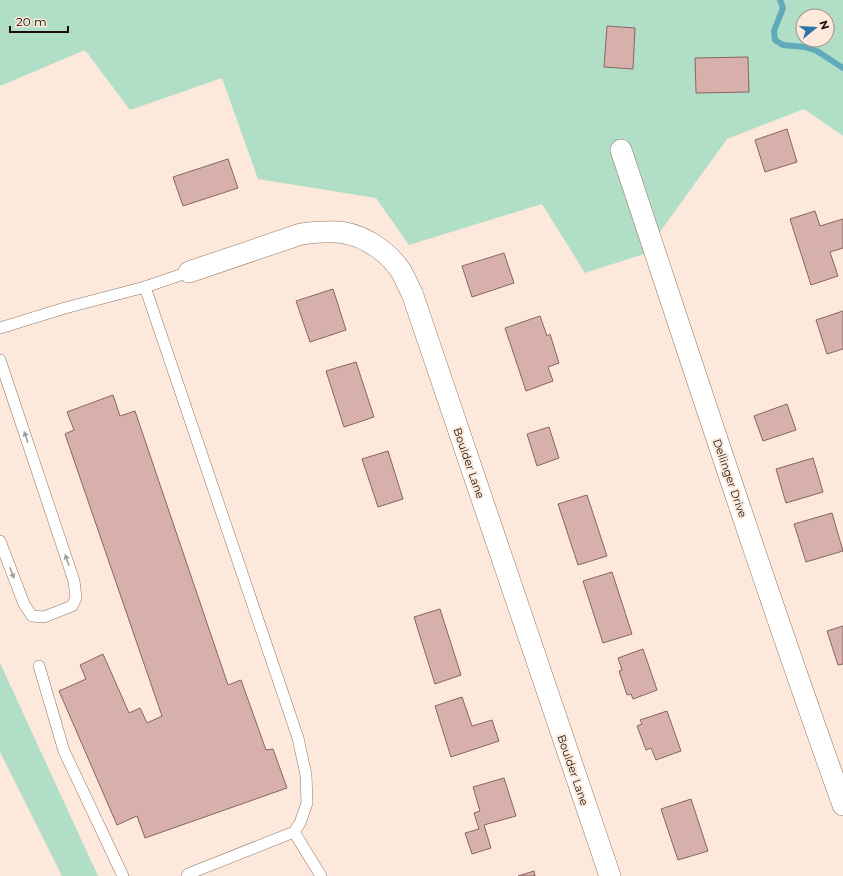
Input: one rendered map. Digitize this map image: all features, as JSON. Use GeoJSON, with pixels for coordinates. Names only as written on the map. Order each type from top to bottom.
{"type":"FeatureCollection","features":[{"type":"Feature","properties":{"kind":"street","name":"Dellinger Drive"},"geometry":{"type":"LineString","coordinates":[[621,150],[714,432],[843,805]]}},
{"type":"Feature","properties":{"kind":"street","name":"Boulder Lane"},"geometry":{"type":"LineString","coordinates":[[189,272],[301,234],[321,231],[339,231],[356,235],[371,243],[389,257],[401,271],[412,293],[610,876]]}},
{"type":"Feature","properties":{"kind":"lane"},"geometry":{"type":"LineString","coordinates":[[0,328],[65,308],[145,288],[189,272]]}},
{"type":"Feature","properties":{"kind":"lane"},"geometry":{"type":"LineString","coordinates":[[145,288],[298,738],[306,775],[307,804],[300,823],[294,832],[188,874],[187,876]]}},
{"type":"Feature","properties":{"kind":"lane"},"geometry":{"type":"LineString","coordinates":[[0,360],[74,581],[76,598],[72,606],[44,617],[32,616],[24,604],[0,541]]}},
{"type":"Feature","properties":{"kind":"lane"},"geometry":{"type":"LineString","coordinates":[[39,666],[64,751],[123,876]]}},
{"type":"Feature","properties":{"kind":"lane"},"geometry":{"type":"LineString","coordinates":[[294,832],[321,876]]}},
{"type":"Feature","properties":{"kind":"green space"},"geometry":{"type":"Polygon","coordinates":[[[0,0],[843,0],[843,136],[804,109],[727,139],[644,254],[585,273],[542,204],[409,245],[376,198],[258,179],[222,78],[130,110],[85,50],[0,86],[0,0]]]}},
{"type":"Feature","properties":{"kind":"green space"},"geometry":{"type":"Polygon","coordinates":[[[0,663],[98,876],[62,876],[0,752],[0,663]]]}},
{"type":"Feature","properties":{"kind":"building"},"geometry":{"type":"Polygon","coordinates":[[[607,26],[635,28],[633,69],[604,67],[607,26]]]}},
{"type":"Feature","properties":{"kind":"building"},"geometry":{"type":"Polygon","coordinates":[[[748,57],[749,92],[696,93],[695,58],[748,57]]]}},
{"type":"Feature","properties":{"kind":"building"},"geometry":{"type":"Polygon","coordinates":[[[787,129],[797,162],[765,172],[755,140],[787,129]]]}},
{"type":"Feature","properties":{"kind":"building"},"geometry":{"type":"Polygon","coordinates":[[[228,159],[238,188],[183,206],[173,177],[228,159]]]}},
{"type":"Feature","properties":{"kind":"building"},"geometry":{"type":"Polygon","coordinates":[[[815,211],[820,226],[843,219],[843,248],[830,252],[838,276],[811,285],[790,219],[815,211]]]}},
{"type":"Feature","properties":{"kind":"building"},"geometry":{"type":"Polygon","coordinates":[[[504,253],[514,283],[472,297],[462,266],[504,253]]]}},
{"type":"Feature","properties":{"kind":"building"},"geometry":{"type":"Polygon","coordinates":[[[333,289],[346,330],[310,342],[296,301],[333,289]]]}},
{"type":"Feature","properties":{"kind":"building"},"geometry":{"type":"Polygon","coordinates":[[[843,311],[843,349],[827,354],[816,320],[843,311]]]}},
{"type":"Feature","properties":{"kind":"building"},"geometry":{"type":"Polygon","coordinates":[[[540,316],[547,336],[550,334],[559,363],[548,367],[553,381],[526,391],[505,328],[540,316]]]}},
{"type":"Feature","properties":{"kind":"building"},"geometry":{"type":"Polygon","coordinates":[[[356,362],[374,417],[344,427],[326,371],[356,362]]]}},
{"type":"Feature","properties":{"kind":"building"},"geometry":{"type":"Polygon","coordinates":[[[113,395],[120,416],[135,411],[228,685],[241,680],[266,750],[273,749],[287,788],[145,838],[137,816],[117,825],[59,691],[86,679],[80,665],[103,654],[129,713],[140,708],[147,723],[162,716],[65,434],[74,430],[67,412],[113,395]]]}},
{"type":"Feature","properties":{"kind":"building"},"geometry":{"type":"Polygon","coordinates":[[[787,404],[796,430],[763,441],[754,416],[787,404]]]}},
{"type":"Feature","properties":{"kind":"building"},"geometry":{"type":"Polygon","coordinates":[[[549,427],[559,458],[537,466],[527,434],[549,427]]]}},
{"type":"Feature","properties":{"kind":"building"},"geometry":{"type":"Polygon","coordinates":[[[388,451],[403,499],[378,507],[362,459],[388,451]]]}},
{"type":"Feature","properties":{"kind":"building"},"geometry":{"type":"Polygon","coordinates":[[[813,458],[823,492],[786,503],[776,469],[813,458]]]}},
{"type":"Feature","properties":{"kind":"building"},"geometry":{"type":"Polygon","coordinates":[[[587,495],[607,556],[578,565],[558,504],[587,495]]]}},
{"type":"Feature","properties":{"kind":"building"},"geometry":{"type":"Polygon","coordinates":[[[832,513],[843,551],[806,562],[794,524],[832,513]]]}},
{"type":"Feature","properties":{"kind":"building"},"geometry":{"type":"Polygon","coordinates":[[[612,572],[632,634],[603,643],[583,581],[612,572]]]}},
{"type":"Feature","properties":{"kind":"building"},"geometry":{"type":"Polygon","coordinates":[[[440,609],[461,675],[435,684],[414,617],[440,609]]]}},
{"type":"Feature","properties":{"kind":"building"},"geometry":{"type":"Polygon","coordinates":[[[843,626],[843,664],[838,665],[827,631],[843,626]]]}},
{"type":"Feature","properties":{"kind":"building"},"geometry":{"type":"Polygon","coordinates":[[[643,649],[657,690],[633,699],[631,694],[627,695],[619,671],[622,670],[618,658],[643,649]]]}},
{"type":"Feature","properties":{"kind":"building"},"geometry":{"type":"Polygon","coordinates":[[[462,697],[472,726],[492,720],[499,741],[451,757],[435,706],[462,697]]]}},
{"type":"Feature","properties":{"kind":"building"},"geometry":{"type":"Polygon","coordinates":[[[667,711],[681,751],[656,760],[651,748],[646,750],[637,726],[642,724],[640,720],[667,711]]]}},
{"type":"Feature","properties":{"kind":"building"},"geometry":{"type":"Polygon","coordinates":[[[504,778],[516,816],[484,825],[491,848],[472,854],[465,833],[479,829],[474,813],[480,811],[473,787],[504,778]]]}},
{"type":"Feature","properties":{"kind":"building"},"geometry":{"type":"Polygon","coordinates":[[[691,799],[708,851],[678,860],[661,809],[691,799]]]}},
{"type":"Feature","properties":{"kind":"building"},"geometry":{"type":"Polygon","coordinates":[[[534,871],[535,876],[518,876],[534,871]]]}},
{"type":"Feature","properties":{"kind":"waterway"},"geometry":{"type":"LineString","coordinates":[[780,0],[783,8],[774,31],[775,40],[783,45],[805,47],[817,51],[843,68]]}}]}
